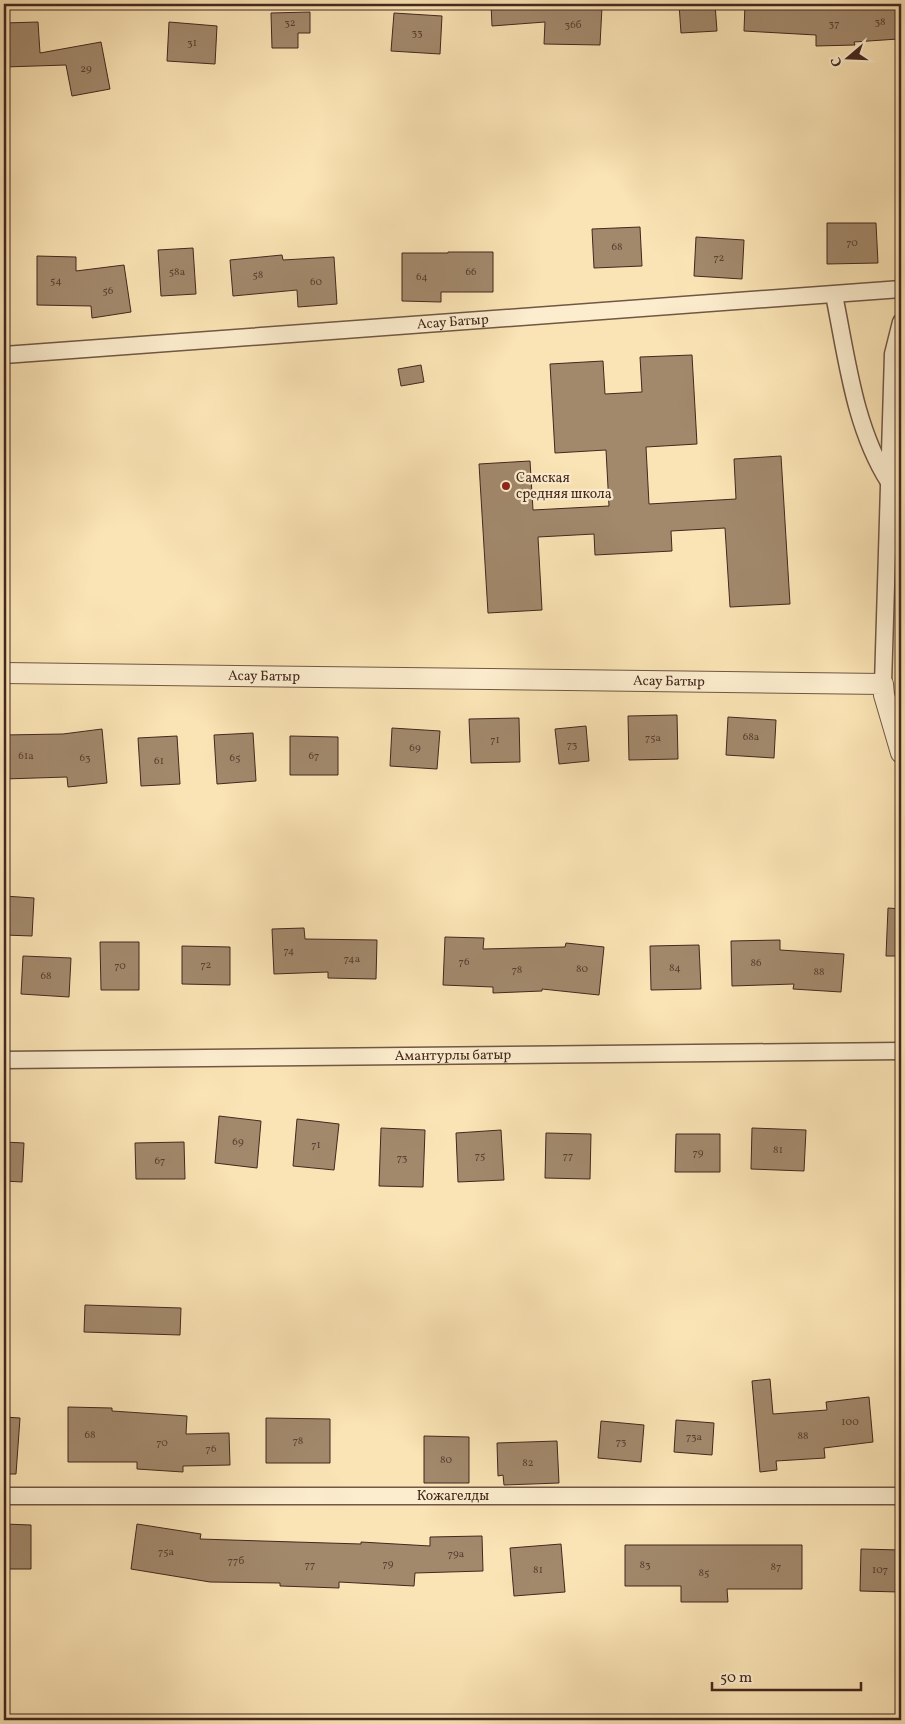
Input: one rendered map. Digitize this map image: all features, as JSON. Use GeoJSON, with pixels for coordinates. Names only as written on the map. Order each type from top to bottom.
{"type":"FeatureCollection","features":[{"type":"Feature","properties":{"kind":"street","name":"Асау Батыр"},"geometry":{"type":"LineString","coordinates":[[4,355],[901,289]]}},
{"type":"Feature","properties":{"kind":"street"},"geometry":{"type":"LineString","coordinates":[[834,295],[860,420],[876,461],[895,482]]}},
{"type":"Feature","properties":{"kind":"street"},"geometry":{"type":"LineString","coordinates":[[901,322],[893,354],[895,482],[883,684],[884,695],[901,753]]}},
{"type":"Feature","properties":{"kind":"street","name":"Асау Батыр"},"geometry":{"type":"LineString","coordinates":[[4,673],[883,684]]}},
{"type":"Feature","properties":{"kind":"street","name":"Амантурлы батыр"},"geometry":{"type":"LineString","coordinates":[[4,1060],[901,1051]]}},
{"type":"Feature","properties":{"kind":"street","name":"Кожагелды"},"geometry":{"type":"LineString","coordinates":[[4,1496],[901,1496]]}},
{"type":"Feature","properties":{"kind":"building"},"geometry":{"type":"Polygon","coordinates":[[[491,4],[602,7],[600,45],[544,44],[545,22],[492,26],[491,4]]]}},
{"type":"Feature","properties":{"kind":"building"},"geometry":{"type":"Polygon","coordinates":[[[679,4],[715,4],[717,31],[681,33],[679,4]]]}},
{"type":"Feature","properties":{"kind":"building"},"geometry":{"type":"Polygon","coordinates":[[[745,4],[896,4],[898,39],[854,42],[855,45],[816,46],[816,35],[744,31],[745,4]]]}},
{"type":"Feature","properties":{"kind":"building"},"geometry":{"type":"Polygon","coordinates":[[[310,12],[310,33],[298,33],[298,48],[272,48],[271,13],[310,12]]]}},
{"type":"Feature","properties":{"kind":"building"},"geometry":{"type":"Polygon","coordinates":[[[394,13],[442,16],[440,54],[391,51],[394,13]]]}},
{"type":"Feature","properties":{"kind":"building"},"geometry":{"type":"Polygon","coordinates":[[[38,22],[40,53],[101,42],[110,89],[72,96],[66,65],[4,67],[4,23],[38,22]]]}},
{"type":"Feature","properties":{"kind":"building"},"geometry":{"type":"Polygon","coordinates":[[[169,22],[217,26],[215,64],[167,61],[169,22]]]}},
{"type":"Feature","properties":{"kind":"building"},"geometry":{"type":"Polygon","coordinates":[[[827,223],[876,223],[878,263],[827,264],[827,223]]]}},
{"type":"Feature","properties":{"kind":"building"},"geometry":{"type":"Polygon","coordinates":[[[640,227],[642,266],[594,268],[592,229],[640,227]]]}},
{"type":"Feature","properties":{"kind":"building"},"geometry":{"type":"Polygon","coordinates":[[[696,237],[744,240],[742,279],[694,276],[696,237]]]}},
{"type":"Feature","properties":{"kind":"building"},"geometry":{"type":"Polygon","coordinates":[[[193,248],[196,294],[161,296],[158,250],[193,248]]]}},
{"type":"Feature","properties":{"kind":"building"},"geometry":{"type":"Polygon","coordinates":[[[493,252],[493,292],[441,292],[441,302],[402,301],[402,253],[493,252]]]}},
{"type":"Feature","properties":{"kind":"building"},"geometry":{"type":"Polygon","coordinates":[[[282,255],[283,260],[334,257],[337,304],[298,307],[297,290],[233,296],[230,260],[282,255]]]}},
{"type":"Feature","properties":{"kind":"building"},"geometry":{"type":"Polygon","coordinates":[[[37,256],[76,257],[76,271],[124,265],[131,312],[92,318],[91,306],[37,305],[37,256]]]}},
{"type":"Feature","properties":{"kind":"building","name":"Самская средняя школа"},"geometry":{"type":"Polygon","coordinates":[[[692,355],[697,444],[646,447],[649,504],[736,499],[734,459],[781,456],[790,604],[730,607],[725,528],[671,531],[672,551],[595,555],[594,534],[538,537],[542,610],[488,613],[479,464],[530,461],[533,510],[609,506],[606,450],[555,453],[550,364],[603,361],[605,394],[642,392],[640,357],[692,355]]]}},
{"type":"Feature","properties":{"kind":"building"},"geometry":{"type":"Polygon","coordinates":[[[421,365],[424,382],[401,386],[398,369],[421,365]]]}},
{"type":"Feature","properties":{"kind":"building"},"geometry":{"type":"Polygon","coordinates":[[[677,715],[678,759],[629,760],[628,716],[677,715]]]}},
{"type":"Feature","properties":{"kind":"building"},"geometry":{"type":"Polygon","coordinates":[[[728,717],[776,720],[774,758],[726,755],[728,717]]]}},
{"type":"Feature","properties":{"kind":"building"},"geometry":{"type":"Polygon","coordinates":[[[519,718],[520,762],[471,763],[469,719],[519,718]]]}},
{"type":"Feature","properties":{"kind":"building"},"geometry":{"type":"Polygon","coordinates":[[[586,726],[589,761],[559,764],[555,729],[586,726]]]}},
{"type":"Feature","properties":{"kind":"building"},"geometry":{"type":"Polygon","coordinates":[[[392,728],[440,731],[437,769],[390,766],[392,728]]]}},
{"type":"Feature","properties":{"kind":"building"},"geometry":{"type":"Polygon","coordinates":[[[102,729],[107,783],[68,787],[67,777],[4,779],[4,735],[63,734],[102,729]]]}},
{"type":"Feature","properties":{"kind":"building"},"geometry":{"type":"Polygon","coordinates":[[[253,733],[256,781],[217,784],[214,735],[253,733]]]}},
{"type":"Feature","properties":{"kind":"building"},"geometry":{"type":"Polygon","coordinates":[[[177,736],[180,784],[141,786],[138,738],[177,736]]]}},
{"type":"Feature","properties":{"kind":"building"},"geometry":{"type":"Polygon","coordinates":[[[290,736],[338,737],[338,775],[290,775],[290,736]]]}},
{"type":"Feature","properties":{"kind":"building"},"geometry":{"type":"Polygon","coordinates":[[[4,896],[34,898],[32,936],[4,935],[4,896]]]}},
{"type":"Feature","properties":{"kind":"building"},"geometry":{"type":"Polygon","coordinates":[[[888,908],[901,909],[901,956],[886,956],[888,908]]]}},
{"type":"Feature","properties":{"kind":"building"},"geometry":{"type":"Polygon","coordinates":[[[304,928],[305,939],[377,940],[376,979],[328,978],[328,972],[274,974],[272,929],[304,928]]]}},
{"type":"Feature","properties":{"kind":"building"},"geometry":{"type":"Polygon","coordinates":[[[445,937],[484,938],[483,949],[565,947],[566,943],[604,947],[599,995],[542,989],[542,991],[493,993],[493,987],[443,985],[445,937]]]}},
{"type":"Feature","properties":{"kind":"building"},"geometry":{"type":"Polygon","coordinates":[[[780,940],[780,950],[844,954],[841,992],[793,989],[794,984],[732,986],[731,941],[780,940]]]}},
{"type":"Feature","properties":{"kind":"building"},"geometry":{"type":"Polygon","coordinates":[[[100,942],[139,942],[139,990],[101,990],[100,942]]]}},
{"type":"Feature","properties":{"kind":"building"},"geometry":{"type":"Polygon","coordinates":[[[699,945],[701,989],[651,990],[650,946],[699,945]]]}},
{"type":"Feature","properties":{"kind":"building"},"geometry":{"type":"Polygon","coordinates":[[[182,946],[230,947],[230,985],[182,984],[182,946]]]}},
{"type":"Feature","properties":{"kind":"building"},"geometry":{"type":"Polygon","coordinates":[[[23,956],[71,958],[69,997],[21,994],[23,956]]]}},
{"type":"Feature","properties":{"kind":"building"},"geometry":{"type":"Polygon","coordinates":[[[219,1116],[261,1121],[257,1168],[215,1163],[219,1116]]]}},
{"type":"Feature","properties":{"kind":"building"},"geometry":{"type":"Polygon","coordinates":[[[297,1119],[339,1124],[334,1170],[293,1166],[297,1119]]]}},
{"type":"Feature","properties":{"kind":"building"},"geometry":{"type":"Polygon","coordinates":[[[381,1128],[425,1130],[423,1187],[379,1186],[381,1128]]]}},
{"type":"Feature","properties":{"kind":"building"},"geometry":{"type":"Polygon","coordinates":[[[752,1128],[806,1130],[804,1171],[751,1169],[752,1128]]]}},
{"type":"Feature","properties":{"kind":"building"},"geometry":{"type":"Polygon","coordinates":[[[501,1130],[504,1180],[458,1182],[456,1133],[501,1130]]]}},
{"type":"Feature","properties":{"kind":"building"},"geometry":{"type":"Polygon","coordinates":[[[546,1133],[591,1134],[590,1179],[545,1178],[546,1133]]]}},
{"type":"Feature","properties":{"kind":"building"},"geometry":{"type":"Polygon","coordinates":[[[676,1134],[720,1134],[720,1172],[675,1172],[676,1134]]]}},
{"type":"Feature","properties":{"kind":"building"},"geometry":{"type":"Polygon","coordinates":[[[4,1142],[24,1143],[22,1182],[4,1181],[4,1142]]]}},
{"type":"Feature","properties":{"kind":"building"},"geometry":{"type":"Polygon","coordinates":[[[184,1142],[185,1179],[136,1179],[135,1143],[184,1142]]]}},
{"type":"Feature","properties":{"kind":"building"},"geometry":{"type":"Polygon","coordinates":[[[85,1305],[181,1308],[180,1335],[84,1332],[85,1305]]]}},
{"type":"Feature","properties":{"kind":"building"},"geometry":{"type":"Polygon","coordinates":[[[770,1379],[773,1414],[827,1410],[826,1402],[869,1397],[873,1442],[824,1448],[825,1458],[776,1461],[777,1470],[760,1472],[752,1381],[770,1379]]]}},
{"type":"Feature","properties":{"kind":"building"},"geometry":{"type":"Polygon","coordinates":[[[68,1407],[112,1408],[112,1411],[187,1416],[186,1434],[229,1433],[230,1465],[183,1466],[183,1472],[137,1469],[137,1462],[68,1462],[68,1407]]]}},
{"type":"Feature","properties":{"kind":"building"},"geometry":{"type":"Polygon","coordinates":[[[4,1417],[20,1418],[16,1474],[4,1474],[4,1417]]]}},
{"type":"Feature","properties":{"kind":"building"},"geometry":{"type":"Polygon","coordinates":[[[266,1418],[330,1419],[330,1463],[266,1463],[266,1418]]]}},
{"type":"Feature","properties":{"kind":"building"},"geometry":{"type":"Polygon","coordinates":[[[676,1420],[714,1423],[712,1455],[674,1452],[676,1420]]]}},
{"type":"Feature","properties":{"kind":"building"},"geometry":{"type":"Polygon","coordinates":[[[601,1421],[644,1425],[641,1462],[598,1458],[601,1421]]]}},
{"type":"Feature","properties":{"kind":"building"},"geometry":{"type":"Polygon","coordinates":[[[424,1436],[469,1437],[469,1483],[424,1483],[424,1436]]]}},
{"type":"Feature","properties":{"kind":"building"},"geometry":{"type":"Polygon","coordinates":[[[557,1441],[559,1483],[504,1485],[503,1475],[498,1476],[497,1443],[557,1441]]]}},
{"type":"Feature","properties":{"kind":"building"},"geometry":{"type":"Polygon","coordinates":[[[4,1524],[31,1525],[31,1569],[4,1569],[4,1524]]]}},
{"type":"Feature","properties":{"kind":"building"},"geometry":{"type":"Polygon","coordinates":[[[137,1524],[201,1534],[200,1539],[361,1544],[361,1542],[430,1546],[430,1537],[482,1536],[483,1571],[415,1573],[414,1586],[339,1582],[339,1588],[280,1586],[280,1583],[210,1582],[131,1569],[137,1524]]]}},
{"type":"Feature","properties":{"kind":"building"},"geometry":{"type":"Polygon","coordinates":[[[561,1544],[565,1592],[514,1596],[510,1548],[561,1544]]]}},
{"type":"Feature","properties":{"kind":"building"},"geometry":{"type":"Polygon","coordinates":[[[625,1545],[802,1545],[802,1589],[727,1589],[728,1602],[681,1602],[681,1586],[625,1586],[625,1545]]]}},
{"type":"Feature","properties":{"kind":"building"},"geometry":{"type":"Polygon","coordinates":[[[861,1549],[900,1550],[899,1592],[860,1591],[861,1549]]]}},
{"type":"Feature","properties":{"kind":"place","name":"Самская средняя школа"},"geometry":{"type":"Point","coordinates":[506,486]}}]}
